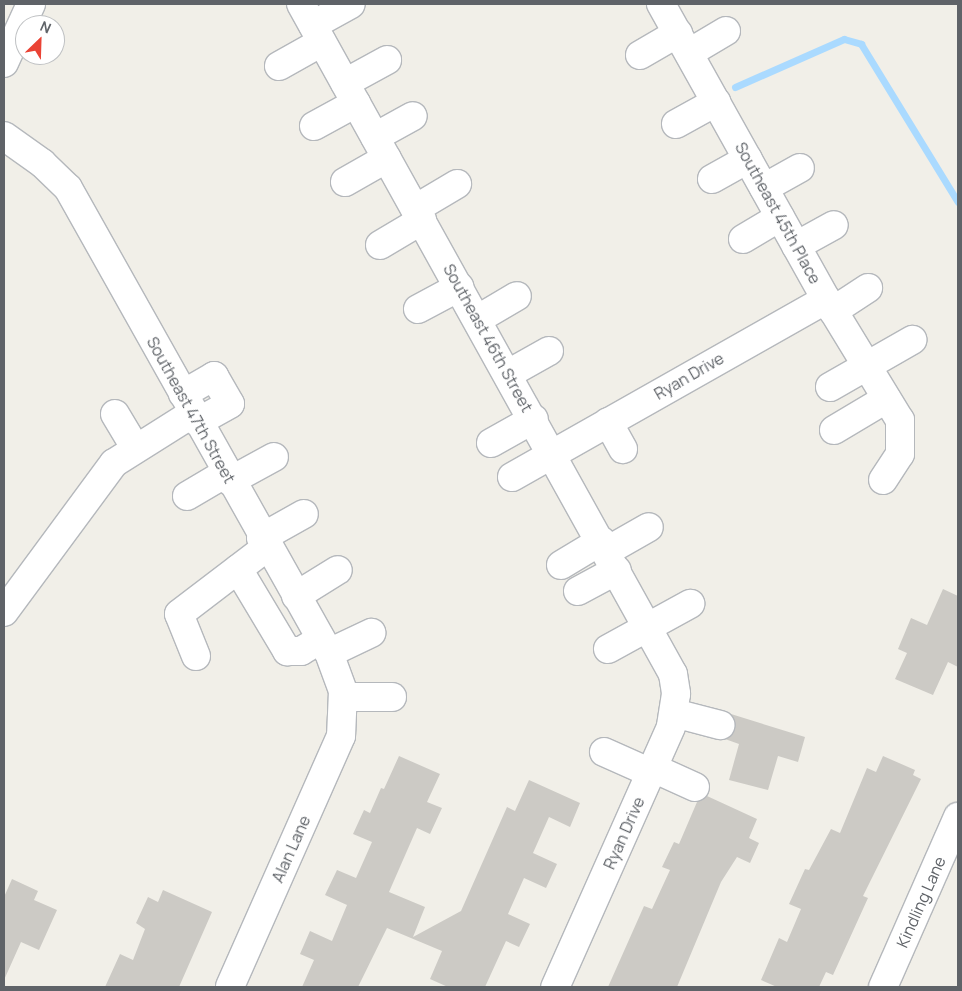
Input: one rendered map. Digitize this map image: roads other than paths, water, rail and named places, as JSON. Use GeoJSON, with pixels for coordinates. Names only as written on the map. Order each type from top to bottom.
{"type":"FeatureCollection","features":[{"type":"Feature","properties":{"kind":"street"},"geometry":{"type":"LineString","coordinates":[[279,66],[312,24],[351,4]]}},
{"type":"Feature","properties":{"kind":"street","name":"Southeast 45th Place"},"geometry":{"type":"LineString","coordinates":[[661,4],[829,305],[893,409]]}},
{"type":"Feature","properties":{"kind":"street"},"geometry":{"type":"LineString","coordinates":[[4,63],[20,9]]}},
{"type":"Feature","properties":{"kind":"street","name":"Southeast 46th Street"},"geometry":{"type":"LineString","coordinates":[[312,24],[650,626],[673,674]]}},
{"type":"Feature","properties":{"kind":"street"},"geometry":{"type":"LineString","coordinates":[[640,55],[726,31]]}},
{"type":"Feature","properties":{"kind":"street"},"geometry":{"type":"LineString","coordinates":[[314,126],[387,60]]}},
{"type":"Feature","properties":{"kind":"street"},"geometry":{"type":"LineString","coordinates":[[676,124],[716,102]]}},
{"type":"Feature","properties":{"kind":"street"},"geometry":{"type":"LineString","coordinates":[[345,182],[413,116]]}},
{"type":"Feature","properties":{"kind":"street","name":"Southeast 47th Street"},"geometry":{"type":"LineString","coordinates":[[4,136],[42,163],[68,188],[192,409],[264,543],[325,646],[345,702]]}},
{"type":"Feature","properties":{"kind":"street"},"geometry":{"type":"LineString","coordinates":[[712,179],[748,159]]}},
{"type":"Feature","properties":{"kind":"street"},"geometry":{"type":"LineString","coordinates":[[764,188],[800,168]]}},
{"type":"Feature","properties":{"kind":"street"},"geometry":{"type":"LineString","coordinates":[[380,245],[457,184]]}},
{"type":"Feature","properties":{"kind":"street"},"geometry":{"type":"LineString","coordinates":[[744,239],[780,217]]}},
{"type":"Feature","properties":{"kind":"street"},"geometry":{"type":"LineString","coordinates":[[796,246],[834,225]]}},
{"type":"Feature","properties":{"kind":"street"},"geometry":{"type":"LineString","coordinates":[[418,309],[459,287]]}},
{"type":"Feature","properties":{"kind":"street","name":"Ryan Drive"},"geometry":{"type":"LineString","coordinates":[[512,477],[608,422],[696,358],[868,288]]}},
{"type":"Feature","properties":{"kind":"street"},"geometry":{"type":"LineString","coordinates":[[478,319],[517,296]]}},
{"type":"Feature","properties":{"kind":"street"},"geometry":{"type":"LineString","coordinates":[[830,387],[912,340]]}},
{"type":"Feature","properties":{"kind":"street"},"geometry":{"type":"LineString","coordinates":[[508,374],[549,351]]}},
{"type":"Feature","properties":{"kind":"street"},"geometry":{"type":"LineString","coordinates":[[4,612],[98,482],[135,447],[192,409]]}},
{"type":"Feature","properties":{"kind":"street"},"geometry":{"type":"LineString","coordinates":[[834,430],[893,409],[900,454],[883,480]]}},
{"type":"Feature","properties":{"kind":"street"},"geometry":{"type":"LineString","coordinates":[[115,414],[135,447]]}},
{"type":"Feature","properties":{"kind":"street"},"geometry":{"type":"LineString","coordinates":[[491,443],[534,420]]}},
{"type":"Feature","properties":{"kind":"street"},"geometry":{"type":"LineString","coordinates":[[608,422],[623,449]]}},
{"type":"Feature","properties":{"kind":"street"},"geometry":{"type":"LineString","coordinates":[[187,496],[274,457]]}},
{"type":"Feature","properties":{"kind":"street"},"geometry":{"type":"LineString","coordinates":[[196,656],[179,614],[238,570],[264,543],[304,514]]}},
{"type":"Feature","properties":{"kind":"street"},"geometry":{"type":"LineString","coordinates":[[578,591],[608,554],[649,527]]}},
{"type":"Feature","properties":{"kind":"street"},"geometry":{"type":"LineString","coordinates":[[560,565],[608,554]]}},
{"type":"Feature","properties":{"kind":"street"},"geometry":{"type":"LineString","coordinates":[[238,570],[287,651],[301,651],[325,646],[371,633]]}},
{"type":"Feature","properties":{"kind":"street"},"geometry":{"type":"LineString","coordinates":[[296,596],[338,570]]}},
{"type":"Feature","properties":{"kind":"street"},"geometry":{"type":"LineString","coordinates":[[608,649],[690,604]]}},
{"type":"Feature","properties":{"kind":"street","name":"Ryan Drive"},"geometry":{"type":"LineString","coordinates":[[555,987],[652,770],[674,713],[673,674]]}},
{"type":"Feature","properties":{"kind":"street"},"geometry":{"type":"LineString","coordinates":[[345,702],[392,697]]}},
{"type":"Feature","properties":{"kind":"street","name":"Alan Lane"},"geometry":{"type":"LineString","coordinates":[[230,987],[341,736],[345,702]]}},
{"type":"Feature","properties":{"kind":"street"},"geometry":{"type":"LineString","coordinates":[[674,713],[720,725]]}},
{"type":"Feature","properties":{"kind":"street"},"geometry":{"type":"LineString","coordinates":[[604,752],[695,786]]}},
{"type":"Feature","properties":{"kind":"street","name":"Kindling Lane"},"geometry":{"type":"LineString","coordinates":[[883,987],[958,817]]}},
{"type":"Feature","properties":{"kind":"waterway"},"geometry":{"type":"LineString","coordinates":[[735,87],[844,39],[861,44],[958,202]]}}]}
